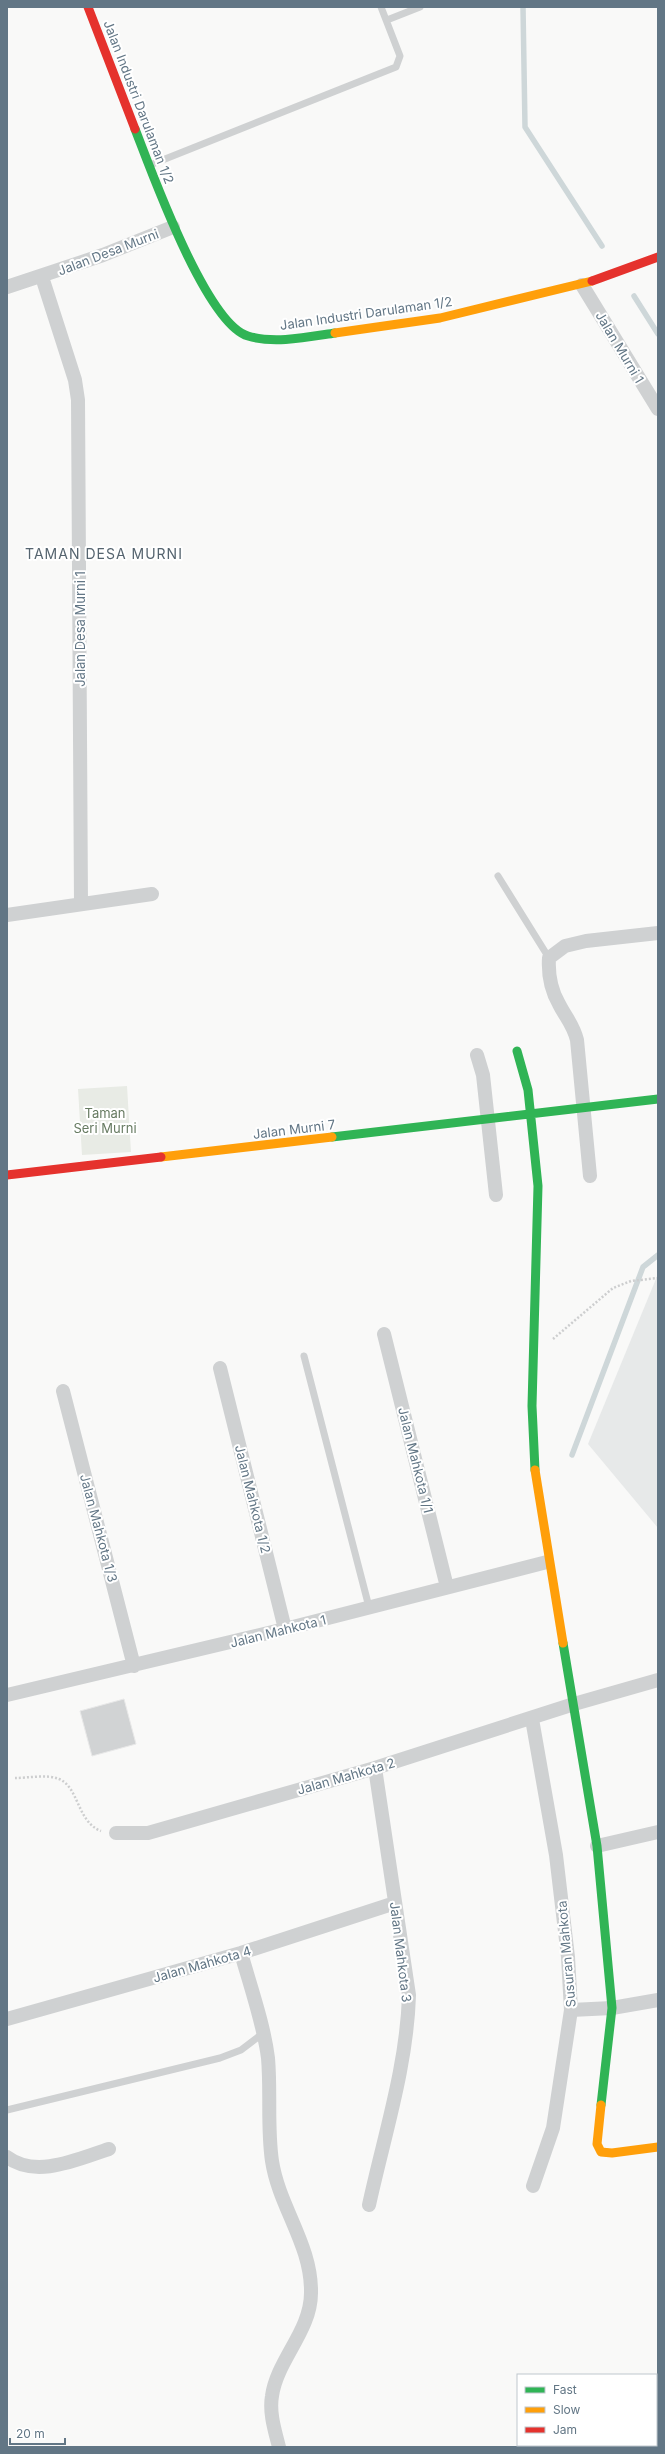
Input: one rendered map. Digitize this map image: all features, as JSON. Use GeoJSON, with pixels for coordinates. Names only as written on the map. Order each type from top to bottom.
{"type":"FeatureCollection","features":[{"type":"Feature","properties":{"kind":"street","name":"Jalan Industri Darulaman 1/2"},"geometry":{"type":"LineString","coordinates":[[88,7],[173,227],[215,305],[232,327],[248,336],[271,339],[308,337],[432,319],[582,285],[658,257]]}},
{"type":"Feature","properties":{"kind":"street","name":"Jalan Desa Murni"},"geometry":{"type":"LineString","coordinates":[[42,277],[173,227]]}},
{"type":"Feature","properties":{"kind":"street"},"geometry":{"type":"LineString","coordinates":[[7,287],[42,277]]}},
{"type":"Feature","properties":{"kind":"street","name":"Jalan Desa Murni 1"},"geometry":{"type":"LineString","coordinates":[[42,277],[75,380],[78,400],[81,904]]}},
{"type":"Feature","properties":{"kind":"street","name":"Jalan Murni 1"},"geometry":{"type":"LineString","coordinates":[[582,285],[658,409]]}},
{"type":"Feature","properties":{"kind":"street"},"geometry":{"type":"LineString","coordinates":[[7,914],[152,894]]}},
{"type":"Feature","properties":{"kind":"street"},"geometry":{"type":"LineString","coordinates":[[590,1176],[574,1026],[558,1004],[548,972],[549,958],[564,946],[586,941],[658,933]]}},
{"type":"Feature","properties":{"kind":"street"},"geometry":{"type":"LineString","coordinates":[[517,1051],[528,1090],[538,1186],[532,1406],[536,1486],[547,1562],[557,1604],[597,1846],[612,2008],[597,2144],[601,2152],[612,2153],[658,2147]]}},
{"type":"Feature","properties":{"kind":"street"},"geometry":{"type":"LineString","coordinates":[[477,1055],[483,1075],[489,1119],[496,1195]]}},
{"type":"Feature","properties":{"kind":"street","name":"Jalan Murni 7"},"geometry":{"type":"LineString","coordinates":[[7,1175],[658,1099]]}},
{"type":"Feature","properties":{"kind":"street","name":"Jalan Mahkota 1/1"},"geometry":{"type":"LineString","coordinates":[[384,1334],[447,1587]]}},
{"type":"Feature","properties":{"kind":"street","name":"Jalan Mahkota 1/2"},"geometry":{"type":"LineString","coordinates":[[220,1368],[285,1629]]}},
{"type":"Feature","properties":{"kind":"street","name":"Jalan Mahkota 1/3"},"geometry":{"type":"LineString","coordinates":[[63,1392],[134,1666]]}},
{"type":"Feature","properties":{"kind":"street","name":"Jalan Mahkota 1"},"geometry":{"type":"LineString","coordinates":[[7,1695],[285,1629],[547,1562]]}},
{"type":"Feature","properties":{"kind":"street","name":"Jalan Mahkota 2"},"geometry":{"type":"LineString","coordinates":[[116,1833],[148,1833],[376,1768],[532,1719],[574,1704],[658,1680]]}},
{"type":"Feature","properties":{"kind":"street","name":"Susuran Mahkota"},"geometry":{"type":"LineString","coordinates":[[532,1719],[556,1855],[568,1957],[571,2010],[553,2128],[533,2186]]}},
{"type":"Feature","properties":{"kind":"street","name":"Jalan Mahkota 3"},"geometry":{"type":"LineString","coordinates":[[369,2205],[408,2027],[409,1995],[376,1768]]}},
{"type":"Feature","properties":{"kind":"street"},"geometry":{"type":"LineString","coordinates":[[597,1846],[658,1832]]}},
{"type":"Feature","properties":{"kind":"street","name":"Jalan Mahkota 4"},"geometry":{"type":"LineString","coordinates":[[7,2019],[241,1953],[395,1903]]}},
{"type":"Feature","properties":{"kind":"street"},"geometry":{"type":"LineString","coordinates":[[241,1953],[268,2058],[272,2160],[280,2189],[306,2253],[311,2294],[310,2308],[276,2381],[272,2396],[273,2423],[279,2447]]}},
{"type":"Feature","properties":{"kind":"street"},"geometry":{"type":"LineString","coordinates":[[571,2010],[612,2008],[658,2000]]}},
{"type":"Feature","properties":{"kind":"street"},"geometry":{"type":"LineString","coordinates":[[7,2157],[33,2168],[54,2165],[108,2149]]}},
{"type":"Feature","properties":{"kind":"lane"},"geometry":{"type":"LineString","coordinates":[[150,165],[396,67],[400,63],[400,56],[381,7]]}},
{"type":"Feature","properties":{"kind":"lane"},"geometry":{"type":"LineString","coordinates":[[387,20],[420,7]]}},
{"type":"Feature","properties":{"kind":"lane"},"geometry":{"type":"LineString","coordinates":[[498,876],[549,958]]}},
{"type":"Feature","properties":{"kind":"lane"},"geometry":{"type":"LineString","coordinates":[[304,1356],[368,1607]]}},
{"type":"Feature","properties":{"kind":"lane"},"geometry":{"type":"LineString","coordinates":[[7,2110],[220,2058],[241,2050],[262,2034]]}},
{"type":"Feature","properties":{"kind":"path"},"geometry":{"type":"LineString","coordinates":[[533,1357],[613,1288],[631,1281],[657,1278]]}},
{"type":"Feature","properties":{"kind":"path"},"geometry":{"type":"LineString","coordinates":[[15,1778],[60,1779],[66,1784],[87,1822],[94,1828],[116,1833]]}},
{"type":"Feature","properties":{"kind":"shaded area"},"geometry":{"type":"Polygon","coordinates":[[[658,1274],[658,1528],[588,1444],[658,1274]]]}},
{"type":"Feature","properties":{"kind":"green space","name":"Taman Seri Murni"},"geometry":{"type":"Polygon","coordinates":[[[127,1086],[131,1152],[82,1155],[78,1089],[127,1086]]]}},
{"type":"Feature","properties":{"kind":"building"},"geometry":{"type":"Polygon","coordinates":[[[124,1699],[136,1744],[92,1756],[80,1711],[124,1699]]]}},
{"type":"Feature","properties":{"kind":"waterway"},"geometry":{"type":"LineString","coordinates":[[523,7],[525,127],[602,246]]}},
{"type":"Feature","properties":{"kind":"waterway"},"geometry":{"type":"LineString","coordinates":[[634,296],[658,334]]}},
{"type":"Feature","properties":{"kind":"waterway"},"geometry":{"type":"LineString","coordinates":[[572,1455],[643,1267],[658,1255]]}},
{"type":"Feature","properties":{"kind":"traffic: fast"},"geometry":{"type":"LineString","coordinates":[[135,129],[167,209],[198,276],[215,304],[232,325],[248,336],[280,340],[335,333]]}},
{"type":"Feature","properties":{"kind":"traffic: fast"},"geometry":{"type":"LineString","coordinates":[[517,1051],[528,1090],[538,1186],[532,1406],[535,1470]]}},
{"type":"Feature","properties":{"kind":"traffic: fast"},"geometry":{"type":"LineString","coordinates":[[332,1137],[658,1099]]}},
{"type":"Feature","properties":{"kind":"traffic: fast"},"geometry":{"type":"LineString","coordinates":[[563,1643],[597,1846],[612,2008],[601,2105]]}},
{"type":"Feature","properties":{"kind":"traffic: slow"},"geometry":{"type":"LineString","coordinates":[[335,333],[440,318],[592,281]]}},
{"type":"Feature","properties":{"kind":"traffic: slow"},"geometry":{"type":"LineString","coordinates":[[161,1157],[332,1137]]}},
{"type":"Feature","properties":{"kind":"traffic: slow"},"geometry":{"type":"LineString","coordinates":[[535,1470],[563,1643]]}},
{"type":"Feature","properties":{"kind":"traffic: slow"},"geometry":{"type":"LineString","coordinates":[[601,2105],[597,2144],[601,2152],[612,2153],[658,2147]]}},
{"type":"Feature","properties":{"kind":"traffic: jam"},"geometry":{"type":"LineString","coordinates":[[88,7],[135,129]]}},
{"type":"Feature","properties":{"kind":"traffic: jam"},"geometry":{"type":"LineString","coordinates":[[592,281],[658,257]]}},
{"type":"Feature","properties":{"kind":"traffic: jam"},"geometry":{"type":"LineString","coordinates":[[7,1175],[161,1157]]}},
{"type":"Feature","properties":{"kind":"district","name":"TAMAN DESA MURNI"},"geometry":{"type":"Point","coordinates":[104,554]}}]}
